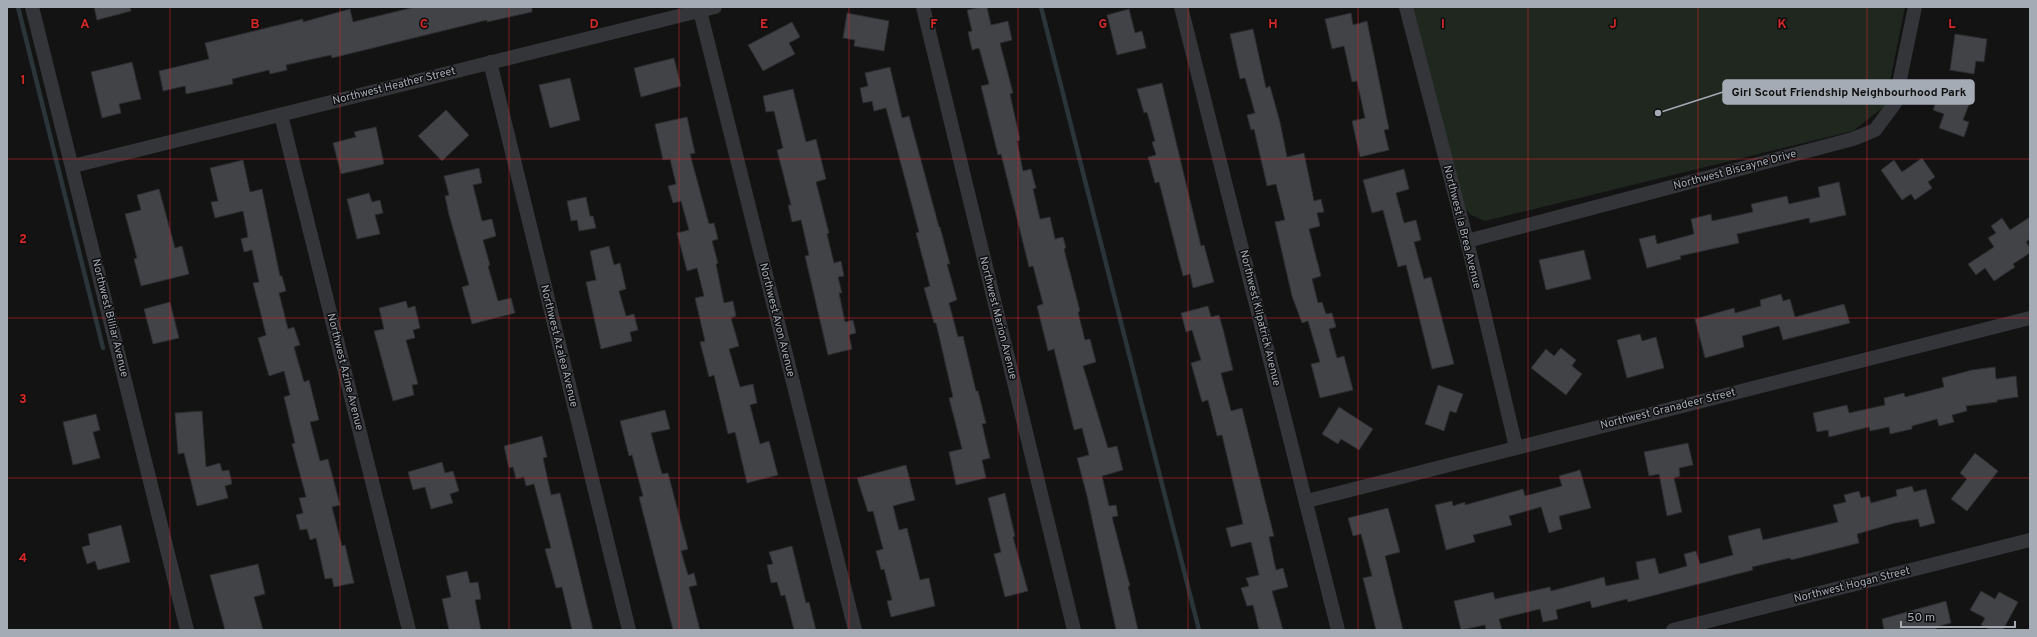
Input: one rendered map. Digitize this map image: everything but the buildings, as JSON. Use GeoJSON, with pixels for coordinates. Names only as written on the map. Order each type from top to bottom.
{"type":"FeatureCollection","features":[{"type":"Feature","properties":{"kind":"street","name":"Northwest Billiar Avenue"},"geometry":{"type":"LineString","coordinates":[[32,7],[187,630]]}},
{"type":"Feature","properties":{"kind":"street","name":"Northwest Heather Street"},"geometry":{"type":"LineString","coordinates":[[72,166],[715,7]]}},
{"type":"Feature","properties":{"kind":"street","name":"Northwest Marion Avenue"},"geometry":{"type":"LineString","coordinates":[[923,7],[1074,630]]}},
{"type":"Feature","properties":{"kind":"street","name":"Northwest Kilpatrick Avenue"},"geometry":{"type":"LineString","coordinates":[[1181,7],[1338,630]]}},
{"type":"Feature","properties":{"kind":"street","name":"Northwest la Brea Avenue"},"geometry":{"type":"LineString","coordinates":[[1406,7],[1467,242],[1516,447]]}},
{"type":"Feature","properties":{"kind":"street","name":"Northwest Biscayne Drive"},"geometry":{"type":"LineString","coordinates":[[1467,242],[1853,139],[1875,130],[1895,104],[1916,7]]}},
{"type":"Feature","properties":{"kind":"street","name":"Northwest Avon Avenue"},"geometry":{"type":"LineString","coordinates":[[700,11],[855,630]]}},
{"type":"Feature","properties":{"kind":"street","name":"Northwest Azalea Avenue"},"geometry":{"type":"LineString","coordinates":[[490,62],[629,630]]}},
{"type":"Feature","properties":{"kind":"street","name":"Northwest Azine Avenue"},"geometry":{"type":"LineString","coordinates":[[281,115],[409,630]]}},
{"type":"Feature","properties":{"kind":"street","name":"Northwest Granadeer Street"},"geometry":{"type":"LineString","coordinates":[[1306,501],[2030,318]]}},
{"type":"Feature","properties":{"kind":"street","name":"Northwest Hogan Street"},"geometry":{"type":"LineString","coordinates":[[1673,630],[2030,540]]}},
{"type":"Feature","properties":{"kind":"shaded area"},"geometry":{"type":"Polygon","coordinates":[[[1412,7],[1905,7],[1885,106],[1853,131],[1485,221],[1471,215],[1464,207],[1412,7]]]}},
{"type":"Feature","properties":{"kind":"waterway"},"geometry":{"type":"LineString","coordinates":[[18,7],[103,348]]}},
{"type":"Feature","properties":{"kind":"waterway"},"geometry":{"type":"LineString","coordinates":[[1041,7],[1199,630]]}},
{"type":"Feature","properties":{"kind":"place","name":"Girl Scout Friendship Neighbourhood Park"},"geometry":{"type":"Point","coordinates":[1658,113]}}]}
